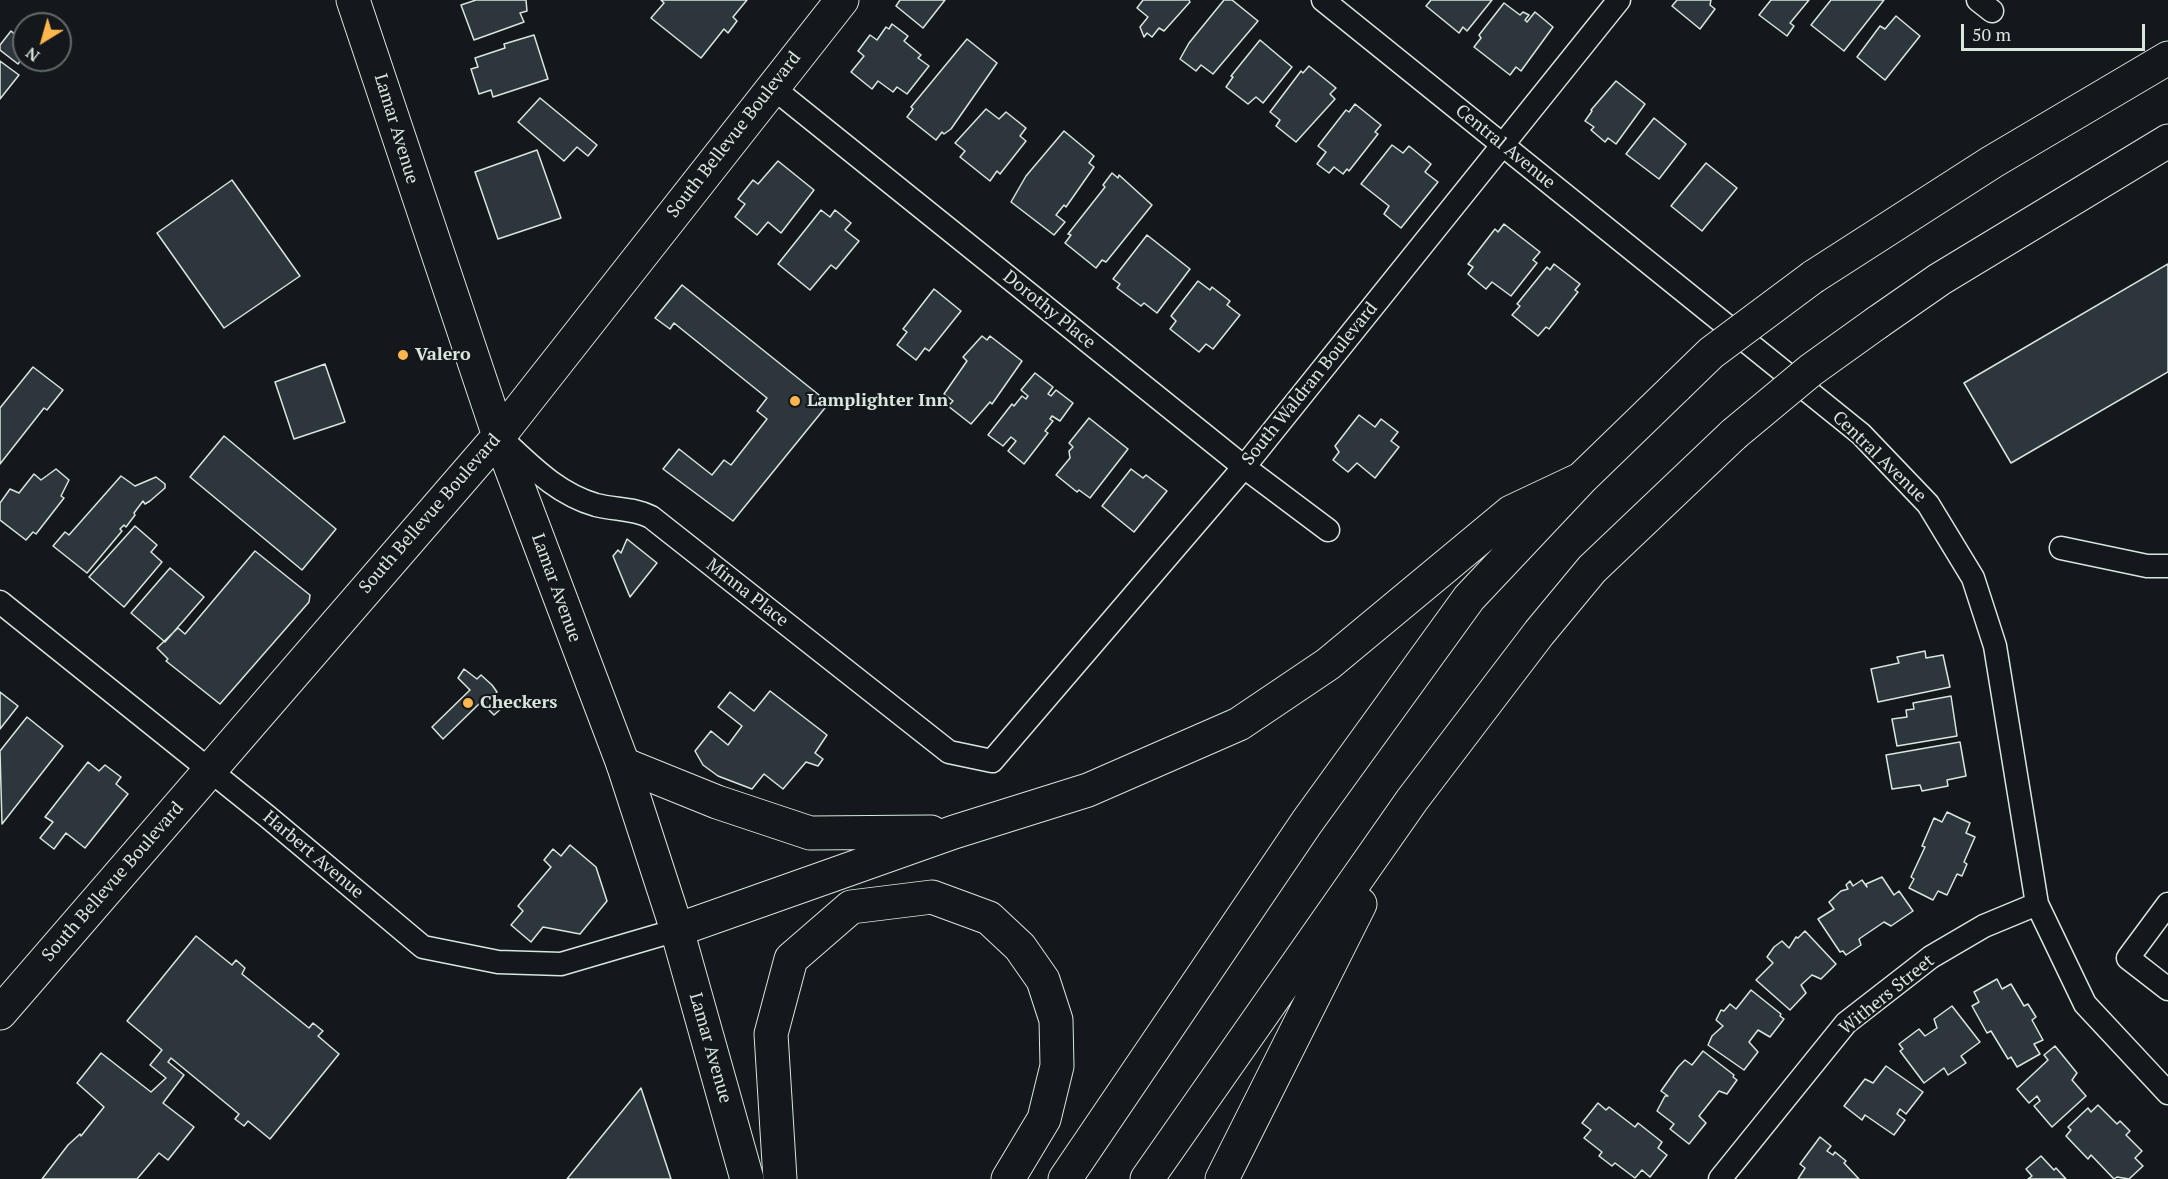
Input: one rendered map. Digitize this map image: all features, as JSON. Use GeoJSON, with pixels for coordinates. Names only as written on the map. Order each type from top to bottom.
{"type":"FeatureCollection","features":[{"type":"Feature","properties":{"kind":"main road","name":"Lamar Avenue"},"geometry":{"type":"LineString","coordinates":[[353,0],[382,80],[416,195],[499,435],[623,764],[676,930],[747,1179]]}},
{"type":"Feature","properties":{"kind":"main road","name":"South Bellevue Boulevard"},"geometry":{"type":"LineString","coordinates":[[0,1013],[499,435],[842,0]]}},
{"type":"Feature","properties":{"kind":"main road"},"geometry":{"type":"LineString","coordinates":[[1065,1179],[1307,822],[1469,598],[1581,479],[1711,353],[1813,277],[1992,162],[2168,58]]}},
{"type":"Feature","properties":{"kind":"main road"},"geometry":{"type":"LineString","coordinates":[[1147,1179],[1412,800],[1539,633],[1592,569],[1734,434],[1795,383],[1940,279],[2168,141]]}},
{"type":"Feature","properties":{"kind":"main road"},"geometry":{"type":"LineString","coordinates":[[676,930],[954,832],[1088,790],[1239,724],[1328,664],[1511,512],[1581,479]]}},
{"type":"Feature","properties":{"kind":"main road"},"geometry":{"type":"LineString","coordinates":[[623,764],[717,802],[810,833],[954,832]]}},
{"type":"Feature","properties":{"kind":"main road"},"geometry":{"type":"LineString","coordinates":[[1222,1179],[1412,800]]}},
{"type":"Feature","properties":{"kind":"main road"},"geometry":{"type":"LineString","coordinates":[[780,1179],[771,1034],[791,959],[851,908],[932,897],[989,918],[1020,947],[1043,980],[1056,1020],[1057,1066],[1044,1119],[1008,1179]]}},
{"type":"Feature","properties":{"kind":"street","name":"Central Avenue"},"geometry":{"type":"LineString","coordinates":[[1323,0],[1861,434],[1928,504],[1973,578],[1995,646],[2037,904],[2085,1004],[2168,1093]]}},
{"type":"Feature","properties":{"kind":"street","name":"South Waldran Boulevard"},"geometry":{"type":"LineString","coordinates":[[992,761],[1244,467],[1501,144],[1619,0]]}},
{"type":"Feature","properties":{"kind":"street","name":"Dorothy Place"},"geometry":{"type":"LineString","coordinates":[[772,87],[1244,467],[1328,530]]}},
{"type":"Feature","properties":{"kind":"street","name":"Minna Place"},"geometry":{"type":"LineString","coordinates":[[499,435],[556,487],[575,497],[618,509],[638,510],[651,517],[949,752],[992,761]]}},
{"type":"Feature","properties":{"kind":"street"},"geometry":{"type":"LineString","coordinates":[[2061,548],[2147,567],[2168,566]]}},
{"type":"Feature","properties":{"kind":"street","name":"Harbert Avenue"},"geometry":{"type":"LineString","coordinates":[[0,602],[210,770],[423,947],[498,962],[561,964],[676,930]]}},
{"type":"Feature","properties":{"kind":"street","name":"Withers Street"},"geometry":{"type":"LineString","coordinates":[[1720,1179],[1846,1023],[1931,957],[1984,926],[2037,904]]}},
{"type":"Feature","properties":{"kind":"street"},"geometry":{"type":"LineString","coordinates":[[2168,904],[2128,958],[2168,989]]}},
{"type":"Feature","properties":{"kind":"building"},"geometry":{"type":"Polygon","coordinates":[[[476,0],[526,0],[527,11],[520,13],[524,22],[474,40],[461,5],[476,0]]]}},
{"type":"Feature","properties":{"kind":"building"},"geometry":{"type":"Polygon","coordinates":[[[661,0],[747,0],[733,17],[737,21],[728,33],[724,29],[701,58],[651,18],[664,3],[661,0]]]}},
{"type":"Feature","properties":{"kind":"building"},"geometry":{"type":"Polygon","coordinates":[[[900,0],[945,0],[923,28],[896,6],[900,0]]]}},
{"type":"Feature","properties":{"kind":"building"},"geometry":{"type":"Polygon","coordinates":[[[1143,0],[1189,0],[1190,2],[1164,31],[1159,28],[1152,37],[1147,33],[1144,37],[1140,27],[1148,17],[1137,8],[1143,0]]]}},
{"type":"Feature","properties":{"kind":"building"},"geometry":{"type":"Polygon","coordinates":[[[1224,0],[1232,0],[1258,21],[1213,74],[1201,65],[1196,71],[1180,59],[1189,43],[1224,0]]]}},
{"type":"Feature","properties":{"kind":"building"},"geometry":{"type":"Polygon","coordinates":[[[1431,0],[1492,0],[1467,31],[1463,27],[1459,33],[1426,6],[1431,0]]]}},
{"type":"Feature","properties":{"kind":"building"},"geometry":{"type":"Polygon","coordinates":[[[1677,0],[1711,0],[1710,5],[1715,9],[1700,29],[1672,6],[1677,0]]]}},
{"type":"Feature","properties":{"kind":"building"},"geometry":{"type":"Polygon","coordinates":[[[1771,0],[1809,0],[1790,23],[1794,26],[1787,36],[1759,15],[1771,0]]]}},
{"type":"Feature","properties":{"kind":"building"},"geometry":{"type":"Polygon","coordinates":[[[1831,0],[1884,0],[1844,51],[1811,25],[1831,0]]]}},
{"type":"Feature","properties":{"kind":"building"},"geometry":{"type":"Polygon","coordinates":[[[1504,3],[1520,15],[1523,12],[1529,15],[1525,20],[1527,22],[1535,12],[1553,27],[1521,71],[1516,67],[1510,75],[1474,47],[1481,38],[1479,35],[1504,3]]]}},
{"type":"Feature","properties":{"kind":"building"},"geometry":{"type":"Polygon","coordinates":[[[1896,16],[1920,36],[1885,80],[1857,57],[1880,26],[1885,29],[1896,16]]]}},
{"type":"Feature","properties":{"kind":"building"},"geometry":{"type":"Polygon","coordinates":[[[892,24],[908,36],[904,41],[921,55],[918,58],[929,66],[907,94],[897,87],[893,92],[878,81],[872,89],[851,72],[864,56],[858,51],[870,35],[877,40],[886,27],[889,29],[892,24]]]}},
{"type":"Feature","properties":{"kind":"building"},"geometry":{"type":"Polygon","coordinates":[[[12,32],[12,59],[0,50],[0,45],[12,32]]]}},
{"type":"Feature","properties":{"kind":"building"},"geometry":{"type":"Polygon","coordinates":[[[534,35],[548,79],[493,97],[491,90],[479,94],[471,69],[478,67],[475,58],[505,48],[504,44],[534,35]]]}},
{"type":"Feature","properties":{"kind":"building"},"geometry":{"type":"Polygon","coordinates":[[[967,39],[997,63],[951,129],[944,134],[942,132],[936,140],[907,117],[913,109],[911,107],[967,39]]]}},
{"type":"Feature","properties":{"kind":"building"},"geometry":{"type":"Polygon","coordinates":[[[1260,40],[1292,67],[1263,103],[1256,97],[1248,104],[1226,87],[1233,77],[1231,76],[1260,40]]]}},
{"type":"Feature","properties":{"kind":"building"},"geometry":{"type":"Polygon","coordinates":[[[0,61],[19,75],[0,99],[0,61]]]}},
{"type":"Feature","properties":{"kind":"building"},"geometry":{"type":"Polygon","coordinates":[[[1309,66],[1336,88],[1330,94],[1335,99],[1296,142],[1276,126],[1280,120],[1270,112],[1301,71],[1303,73],[1309,66]]]}},
{"type":"Feature","properties":{"kind":"building"},"geometry":{"type":"Polygon","coordinates":[[[1616,81],[1645,104],[1616,144],[1608,138],[1605,142],[1591,130],[1594,127],[1585,121],[1591,110],[1616,81]]]}},
{"type":"Feature","properties":{"kind":"building"},"geometry":{"type":"Polygon","coordinates":[[[540,98],[597,145],[588,156],[577,147],[564,161],[518,122],[540,98]]]}},
{"type":"Feature","properties":{"kind":"building"},"geometry":{"type":"Polygon","coordinates":[[[1355,104],[1381,125],[1375,132],[1378,134],[1349,171],[1347,169],[1343,174],[1334,167],[1329,173],[1317,164],[1326,152],[1318,146],[1346,110],[1349,112],[1355,104]]]}},
{"type":"Feature","properties":{"kind":"building"},"geometry":{"type":"Polygon","coordinates":[[[986,109],[999,119],[1006,112],[1026,128],[1020,136],[1026,141],[1000,174],[997,171],[990,181],[960,157],[965,151],[955,143],[986,109]]]}},
{"type":"Feature","properties":{"kind":"building"},"geometry":{"type":"Polygon","coordinates":[[[1654,118],[1686,144],[1659,179],[1626,154],[1654,118]]]}},
{"type":"Feature","properties":{"kind":"building"},"geometry":{"type":"Polygon","coordinates":[[[1064,131],[1094,156],[1089,163],[1094,167],[1066,207],[1064,205],[1056,215],[1065,222],[1054,235],[1011,202],[1026,176],[1064,131]]]}},
{"type":"Feature","properties":{"kind":"building"},"geometry":{"type":"Polygon","coordinates":[[[1392,145],[1403,153],[1409,146],[1431,164],[1425,172],[1438,182],[1401,228],[1384,214],[1389,206],[1361,184],[1392,145]]]}},
{"type":"Feature","properties":{"kind":"building"},"geometry":{"type":"Polygon","coordinates":[[[537,150],[561,218],[498,239],[475,172],[537,150]]]}},
{"type":"Feature","properties":{"kind":"building"},"geometry":{"type":"Polygon","coordinates":[[[778,161],[814,190],[781,233],[768,222],[757,235],[735,217],[745,204],[738,199],[753,180],[758,184],[778,161]]]}},
{"type":"Feature","properties":{"kind":"building"},"geometry":{"type":"Polygon","coordinates":[[[1706,163],[1737,188],[1702,231],[1671,206],[1706,163]]]}},
{"type":"Feature","properties":{"kind":"building"},"geometry":{"type":"Polygon","coordinates":[[[1112,173],[1118,178],[1119,175],[1152,205],[1106,262],[1102,260],[1096,268],[1065,243],[1071,235],[1068,234],[1105,187],[1103,185],[1112,173]]]}},
{"type":"Feature","properties":{"kind":"building"},"geometry":{"type":"Polygon","coordinates":[[[232,180],[300,276],[224,328],[157,233],[232,180]]]}},
{"type":"Feature","properties":{"kind":"building"},"geometry":{"type":"Polygon","coordinates":[[[821,210],[830,217],[835,210],[851,223],[845,230],[859,241],[836,269],[831,265],[810,290],[778,264],[821,210]]]}},
{"type":"Feature","properties":{"kind":"building"},"geometry":{"type":"Polygon","coordinates":[[[1504,224],[1540,252],[1533,260],[1537,263],[1511,296],[1492,282],[1486,289],[1468,274],[1473,267],[1468,264],[1495,229],[1498,232],[1504,224]]]}},
{"type":"Feature","properties":{"kind":"building"},"geometry":{"type":"Polygon","coordinates":[[[1147,235],[1190,269],[1157,313],[1144,303],[1141,306],[1117,288],[1120,284],[1113,279],[1147,235]]]}},
{"type":"Feature","properties":{"kind":"building"},"geometry":{"type":"Polygon","coordinates":[[[1554,264],[1580,284],[1575,290],[1578,292],[1549,329],[1546,327],[1538,336],[1512,315],[1520,306],[1517,304],[1547,267],[1550,270],[1554,264]]]}},
{"type":"Feature","properties":{"kind":"building"},"geometry":{"type":"Polygon","coordinates":[[[2168,264],[2168,372],[2011,463],[1964,383],[2168,264]]]}},
{"type":"Feature","properties":{"kind":"building"},"geometry":{"type":"Polygon","coordinates":[[[1198,281],[1210,290],[1212,287],[1230,301],[1227,305],[1240,315],[1213,349],[1206,344],[1199,352],[1170,329],[1176,321],[1171,316],[1198,281]]]}},
{"type":"Feature","properties":{"kind":"building","name":"Lamplighter Inn"},"geometry":{"type":"Polygon","coordinates":[[[682,285],[829,403],[733,521],[663,469],[679,449],[712,475],[724,460],[731,465],[767,419],[757,411],[767,398],[674,323],[670,329],[655,318],[682,285]]]}},
{"type":"Feature","properties":{"kind":"building"},"geometry":{"type":"Polygon","coordinates":[[[934,289],[961,311],[929,351],[925,348],[916,360],[897,345],[907,332],[903,329],[934,289]]]}},
{"type":"Feature","properties":{"kind":"building"},"geometry":{"type":"Polygon","coordinates":[[[982,336],[987,340],[990,336],[1022,361],[992,404],[990,402],[971,424],[948,406],[953,401],[944,394],[967,361],[963,357],[982,336]]]}},
{"type":"Feature","properties":{"kind":"building"},"geometry":{"type":"Polygon","coordinates":[[[325,364],[345,422],[294,439],[275,382],[325,364]]]}},
{"type":"Feature","properties":{"kind":"building"},"geometry":{"type":"Polygon","coordinates":[[[33,367],[63,390],[47,410],[44,408],[0,464],[0,408],[33,367]]]}},
{"type":"Feature","properties":{"kind":"building"},"geometry":{"type":"Polygon","coordinates":[[[1035,373],[1053,387],[1048,394],[1051,396],[1056,390],[1073,403],[1060,421],[1052,416],[1050,419],[1053,421],[1045,431],[1048,433],[1024,464],[1008,451],[1016,441],[1011,437],[1003,446],[988,435],[1012,404],[1014,406],[1022,396],[1026,399],[1028,396],[1021,390],[1035,373]]]}},
{"type":"Feature","properties":{"kind":"building"},"geometry":{"type":"Polygon","coordinates":[[[1359,415],[1375,427],[1381,419],[1398,432],[1391,441],[1399,447],[1375,478],[1357,463],[1348,472],[1333,460],[1339,452],[1335,446],[1359,415]]]}},
{"type":"Feature","properties":{"kind":"building"},"geometry":{"type":"Polygon","coordinates":[[[1089,418],[1128,449],[1090,498],[1079,490],[1077,492],[1056,475],[1070,458],[1069,451],[1073,447],[1069,443],[1089,418]]]}},
{"type":"Feature","properties":{"kind":"building"},"geometry":{"type":"Polygon","coordinates":[[[224,436],[336,529],[302,570],[190,477],[224,436]]]}},
{"type":"Feature","properties":{"kind":"building"},"geometry":{"type":"Polygon","coordinates":[[[56,469],[69,480],[61,496],[64,498],[36,534],[33,532],[26,540],[0,520],[0,503],[10,489],[19,493],[34,474],[41,480],[56,469]]]}},
{"type":"Feature","properties":{"kind":"building"},"geometry":{"type":"Polygon","coordinates":[[[1131,469],[1143,478],[1146,475],[1167,491],[1134,532],[1102,506],[1131,469]]]}},
{"type":"Feature","properties":{"kind":"building"},"geometry":{"type":"Polygon","coordinates":[[[121,476],[135,486],[156,477],[165,484],[165,488],[145,504],[143,501],[126,527],[124,525],[120,529],[122,531],[87,573],[53,546],[65,532],[69,535],[121,476]]]}},
{"type":"Feature","properties":{"kind":"building"},"geometry":{"type":"Polygon","coordinates":[[[135,526],[157,545],[151,552],[162,562],[124,607],[89,577],[135,526]]]}},
{"type":"Feature","properties":{"kind":"building"},"geometry":{"type":"Polygon","coordinates":[[[627,539],[657,563],[630,597],[613,556],[618,550],[621,553],[627,539]]]}},
{"type":"Feature","properties":{"kind":"building"},"geometry":{"type":"Polygon","coordinates":[[[255,551],[310,595],[309,602],[220,704],[166,661],[168,659],[157,648],[178,628],[185,634],[255,551]]]}},
{"type":"Feature","properties":{"kind":"building"},"geometry":{"type":"Polygon","coordinates":[[[170,568],[204,597],[165,642],[131,613],[170,568]]]}},
{"type":"Feature","properties":{"kind":"building"},"geometry":{"type":"Polygon","coordinates":[[[1925,651],[1926,658],[1943,655],[1950,687],[1878,702],[1871,669],[1899,663],[1897,657],[1925,651]]]}},
{"type":"Feature","properties":{"kind":"building","name":"Checkers"},"geometry":{"type":"Polygon","coordinates":[[[464,669],[477,679],[481,675],[492,685],[497,692],[494,695],[503,707],[494,715],[481,702],[443,739],[432,727],[470,690],[458,678],[464,669]]]}},
{"type":"Feature","properties":{"kind":"building"},"geometry":{"type":"Polygon","coordinates":[[[770,691],[827,735],[815,753],[823,759],[818,766],[806,762],[783,789],[764,774],[752,789],[718,776],[703,765],[695,751],[711,731],[728,745],[742,726],[718,707],[730,692],[754,711],[770,691]]]}},
{"type":"Feature","properties":{"kind":"building"},"geometry":{"type":"Polygon","coordinates":[[[0,692],[18,706],[0,729],[0,692]]]}},
{"type":"Feature","properties":{"kind":"building"},"geometry":{"type":"Polygon","coordinates":[[[1951,696],[1957,736],[1897,746],[1892,719],[1907,717],[1906,710],[1914,709],[1913,703],[1951,696]]]}},
{"type":"Feature","properties":{"kind":"building"},"geometry":{"type":"Polygon","coordinates":[[[27,717],[63,746],[2,824],[0,751],[27,717]]]}},
{"type":"Feature","properties":{"kind":"building"},"geometry":{"type":"Polygon","coordinates":[[[1960,742],[1966,776],[1947,780],[1948,786],[1922,791],[1920,785],[1892,789],[1886,755],[1960,742]]]}},
{"type":"Feature","properties":{"kind":"building"},"geometry":{"type":"Polygon","coordinates":[[[88,762],[99,771],[105,765],[121,777],[116,784],[128,794],[85,848],[66,833],[54,849],[40,838],[53,822],[45,817],[88,762]]]}},
{"type":"Feature","properties":{"kind":"building"},"geometry":{"type":"Polygon","coordinates":[[[1947,812],[1970,823],[1966,833],[1975,837],[1964,862],[1967,864],[1962,876],[1957,874],[1947,895],[1938,891],[1933,900],[1909,888],[1914,879],[1911,877],[1925,847],[1922,846],[1934,818],[1942,822],[1947,812]]]}},
{"type":"Feature","properties":{"kind":"building"},"geometry":{"type":"Polygon","coordinates":[[[570,845],[596,867],[607,901],[580,934],[543,927],[531,942],[511,925],[523,911],[518,906],[551,867],[544,860],[553,849],[561,856],[570,845]]]}},
{"type":"Feature","properties":{"kind":"building"},"geometry":{"type":"Polygon","coordinates":[[[1882,877],[1894,895],[1899,891],[1913,911],[1891,926],[1884,922],[1859,939],[1861,945],[1846,955],[1843,951],[1840,952],[1818,919],[1834,909],[1829,902],[1841,891],[1848,889],[1846,885],[1850,881],[1853,886],[1862,880],[1867,887],[1866,884],[1882,877]]]}},
{"type":"Feature","properties":{"kind":"building"},"geometry":{"type":"Polygon","coordinates":[[[1805,931],[1836,964],[1821,979],[1812,975],[1801,985],[1806,993],[1790,1010],[1756,980],[1773,963],[1767,957],[1774,947],[1782,941],[1789,948],[1796,937],[1798,938],[1805,931]]]}},
{"type":"Feature","properties":{"kind":"building"},"geometry":{"type":"Polygon","coordinates":[[[196,936],[232,965],[236,960],[245,968],[242,974],[309,1028],[313,1023],[323,1031],[318,1036],[339,1054],[270,1139],[248,1121],[244,1126],[235,1119],[239,1114],[171,1058],[168,1062],[184,1075],[163,1103],[194,1127],[168,1160],[159,1153],[137,1179],[42,1179],[68,1145],[80,1134],[81,1136],[104,1107],[77,1083],[101,1053],[151,1092],[166,1078],[150,1065],[162,1050],[127,1021],[196,936]]]}},
{"type":"Feature","properties":{"kind":"building"},"geometry":{"type":"Polygon","coordinates":[[[1997,979],[2002,989],[2011,984],[2024,1006],[2028,1004],[2036,1017],[2032,1020],[2043,1040],[2034,1044],[2040,1054],[2017,1067],[2011,1057],[2008,1059],[1991,1031],[1987,1033],[1972,1006],[1979,1002],[1974,992],[1997,979]]]}},
{"type":"Feature","properties":{"kind":"building"},"geometry":{"type":"Polygon","coordinates":[[[1751,990],[1784,1019],[1770,1037],[1758,1030],[1749,1042],[1758,1052],[1744,1070],[1708,1045],[1712,1036],[1723,1026],[1716,1020],[1721,1010],[1724,1011],[1730,1004],[1736,1009],[1751,990]]]}},
{"type":"Feature","properties":{"kind":"building"},"geometry":{"type":"Polygon","coordinates":[[[1952,1006],[1980,1042],[1961,1056],[1966,1063],[1948,1075],[1944,1068],[1924,1083],[1900,1051],[1903,1049],[1899,1044],[1919,1029],[1925,1036],[1937,1028],[1934,1019],[1952,1006]]]}},
{"type":"Feature","properties":{"kind":"building"},"geometry":{"type":"Polygon","coordinates":[[[2055,1046],[2077,1073],[2072,1080],[2086,1096],[2052,1127],[2034,1106],[2040,1101],[2037,1096],[2029,1103],[2017,1089],[2048,1060],[2044,1055],[2055,1046]]]}},
{"type":"Feature","properties":{"kind":"building"},"geometry":{"type":"Polygon","coordinates":[[[1703,1051],[1734,1075],[1733,1077],[1737,1080],[1727,1094],[1719,1091],[1699,1116],[1706,1123],[1689,1144],[1670,1129],[1674,1124],[1657,1111],[1665,1096],[1668,1096],[1661,1091],[1678,1067],[1685,1060],[1692,1065],[1703,1051]]]}},
{"type":"Feature","properties":{"kind":"building"},"geometry":{"type":"Polygon","coordinates":[[[1886,1066],[1923,1092],[1906,1114],[1900,1109],[1897,1114],[1905,1120],[1894,1135],[1865,1115],[1862,1120],[1844,1106],[1865,1079],[1873,1083],[1886,1066]]]}},
{"type":"Feature","properties":{"kind":"building"},"geometry":{"type":"Polygon","coordinates":[[[641,1088],[671,1179],[567,1179],[641,1088]]]}},
{"type":"Feature","properties":{"kind":"building"},"geometry":{"type":"Polygon","coordinates":[[[1598,1103],[1606,1110],[1609,1107],[1635,1127],[1638,1123],[1662,1142],[1658,1148],[1667,1155],[1650,1177],[1642,1170],[1635,1178],[1615,1163],[1612,1166],[1599,1156],[1602,1152],[1584,1138],[1591,1130],[1582,1123],[1598,1103]]]}},
{"type":"Feature","properties":{"kind":"building"},"geometry":{"type":"Polygon","coordinates":[[[2098,1105],[2117,1124],[2120,1121],[2130,1131],[2126,1135],[2142,1151],[2135,1158],[2143,1166],[2129,1179],[2117,1177],[2114,1179],[2091,1155],[2088,1159],[2066,1136],[2071,1130],[2068,1127],[2088,1108],[2091,1112],[2098,1105]]]}},
{"type":"Feature","properties":{"kind":"building"},"geometry":{"type":"Polygon","coordinates":[[[1820,1137],[1831,1146],[1827,1151],[1833,1155],[1835,1152],[1846,1161],[1844,1163],[1859,1179],[1798,1179],[1805,1168],[1800,1164],[1820,1137]]]}},
{"type":"Feature","properties":{"kind":"building"},"geometry":{"type":"Polygon","coordinates":[[[2041,1156],[2066,1179],[2028,1179],[2032,1176],[2026,1169],[2041,1156]]]}},
{"type":"Feature","properties":{"kind":"place","name":"Valero"},"geometry":{"type":"Point","coordinates":[403,355]}},
{"type":"Feature","properties":{"kind":"place","name":"Lamplighter Inn"},"geometry":{"type":"Point","coordinates":[795,401]}},
{"type":"Feature","properties":{"kind":"place","name":"Checkers"},"geometry":{"type":"Point","coordinates":[468,703]}}]}
